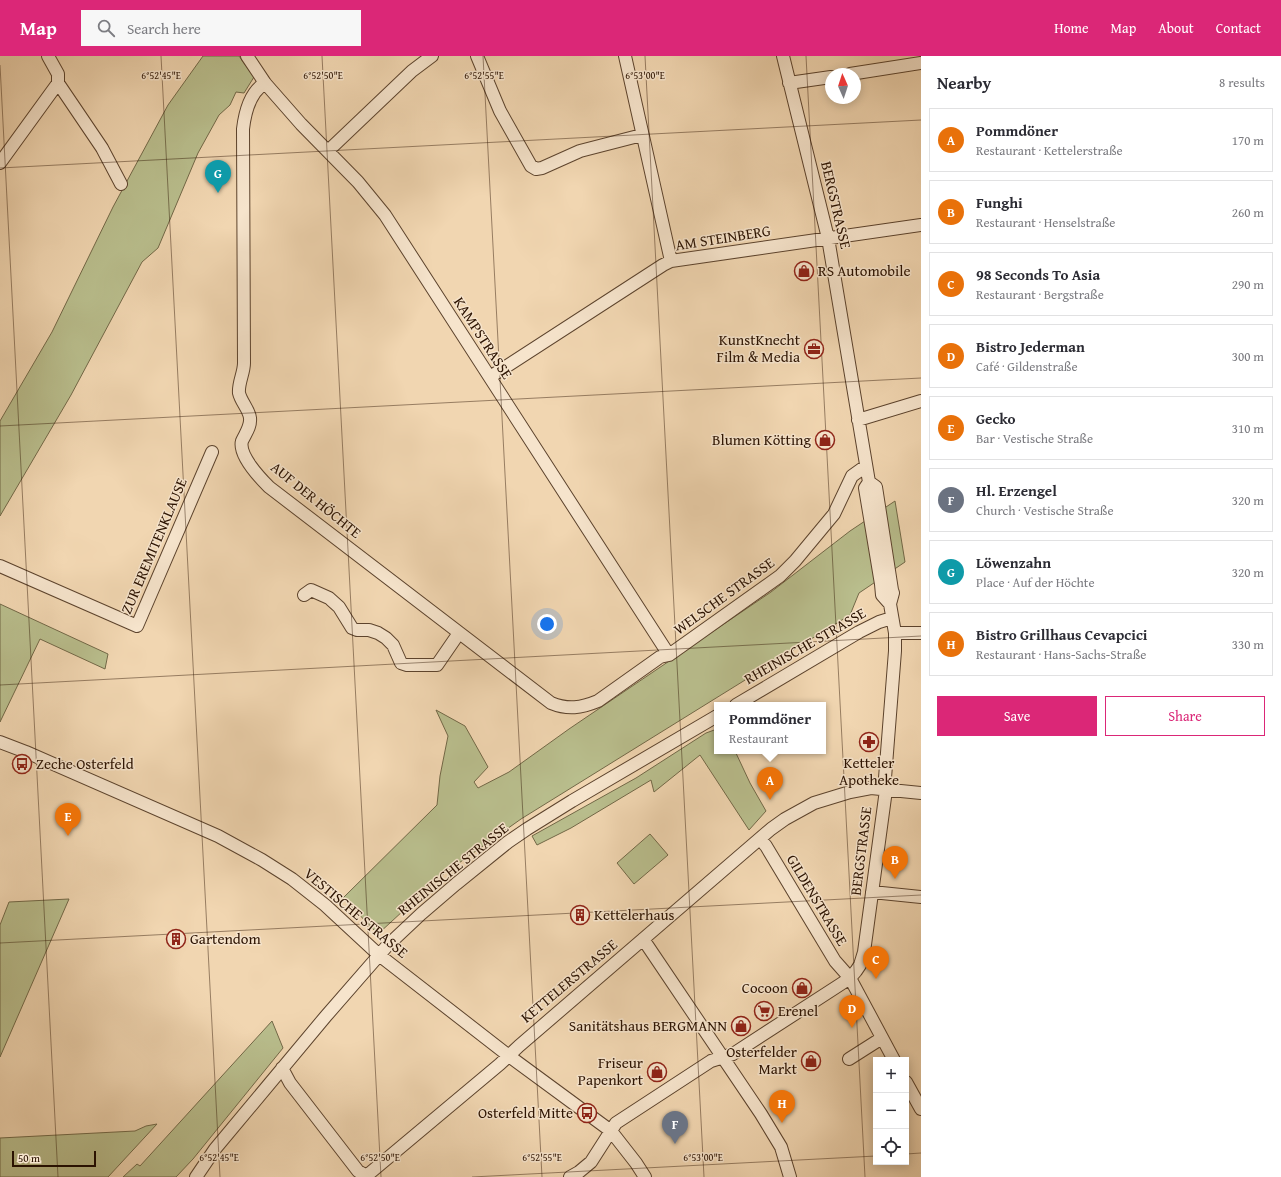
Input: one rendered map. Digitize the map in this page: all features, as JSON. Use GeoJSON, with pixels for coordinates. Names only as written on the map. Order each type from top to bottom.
{"type":"FeatureCollection","features":[{"type":"Feature","properties":{"kind":"street"},"geometry":{"type":"LineString","coordinates":[[48,56],[58,74],[58,83],[102,148],[122,184]]}},
{"type":"Feature","properties":{"kind":"street","name":"KAMPSTRASSE"},"geometry":{"type":"LineString","coordinates":[[247,56],[265,83],[297,119],[358,182],[385,215],[669,655]]}},
{"type":"Feature","properties":{"kind":"street"},"geometry":{"type":"LineString","coordinates":[[328,151],[406,77],[432,56]]}},
{"type":"Feature","properties":{"kind":"street"},"geometry":{"type":"LineString","coordinates":[[477,56],[500,111],[531,166],[536,169],[542,168],[580,151],[642,135]]}},
{"type":"Feature","properties":{"kind":"street"},"geometry":{"type":"LineString","coordinates":[[625,56],[671,261]]}},
{"type":"Feature","properties":{"kind":"street","name":"BERGSTRASSE"},"geometry":{"type":"LineString","coordinates":[[783,56],[828,238],[869,482],[865,488],[882,594],[890,604],[895,633],[895,651],[885,778],[886,790],[864,952],[860,965],[850,978]]}},
{"type":"Feature","properties":{"kind":"street"},"geometry":{"type":"LineString","coordinates":[[861,72],[921,63]]}},
{"type":"Feature","properties":{"kind":"street"},"geometry":{"type":"LineString","coordinates":[[789,83],[825,78]]}},
{"type":"Feature","properties":{"kind":"street"},"geometry":{"type":"LineString","coordinates":[[0,162],[58,83]]}},
{"type":"Feature","properties":{"kind":"street","name":"AUF DER HÖCHTE"},"geometry":{"type":"LineString","coordinates":[[265,83],[258,87],[247,107],[243,129],[244,363],[239,392],[247,407],[250,419],[250,424],[242,441],[242,450],[251,466],[269,487],[551,703],[562,707],[576,708],[587,706],[598,701],[660,657],[669,655]]}},
{"type":"Feature","properties":{"kind":"street","name":"AM STEINBERG"},"geometry":{"type":"LineString","coordinates":[[490,377],[671,261],[921,225]]}},
{"type":"Feature","properties":{"kind":"street"},"geometry":{"type":"LineString","coordinates":[[858,420],[921,401]]}},
{"type":"Feature","properties":{"kind":"street","name":"ZUR EREMITENKLAUSE"},"geometry":{"type":"LineString","coordinates":[[0,566],[137,626],[212,452]]}},
{"type":"Feature","properties":{"kind":"street","name":"WELSCHE STRASSE"},"geometry":{"type":"LineString","coordinates":[[669,655],[742,604],[788,569],[834,514],[852,476],[866,466]]}},
{"type":"Feature","properties":{"kind":"street"},"geometry":{"type":"LineString","coordinates":[[304,595],[311,590],[329,598],[339,607],[352,628],[357,630],[369,630],[386,638],[393,645],[401,662],[407,665],[437,665],[459,633]]}},
{"type":"Feature","properties":{"kind":"street","name":"RHEINISCHE STRASSE"},"geometry":{"type":"LineString","coordinates":[[741,702],[859,632],[879,622],[892,618]]}},
{"type":"Feature","properties":{"kind":"street"},"geometry":{"type":"LineString","coordinates":[[895,633],[921,633]]}},
{"type":"Feature","properties":{"kind":"street","name":"RHEINISCHE STRASSE"},"geometry":{"type":"LineString","coordinates":[[196,1177],[215,1149],[378,955],[421,914],[508,842],[572,801],[714,718]]}},
{"type":"Feature","properties":{"kind":"street","name":"VESTISCHE STRASSE"},"geometry":{"type":"LineString","coordinates":[[0,742],[218,836],[262,860],[308,892],[378,955],[509,1056],[611,1131],[645,1177]]}},
{"type":"Feature","properties":{"kind":"street","name":"KETTELERSTRASSE"},"geometry":{"type":"LineString","coordinates":[[367,1176],[785,819],[814,803],[850,792],[872,788],[921,793]]}},
{"type":"Feature","properties":{"kind":"street","name":"GILDENSTRASSE"},"geometry":{"type":"LineString","coordinates":[[760,839],[766,846],[835,961],[850,978],[892,1057]]}},
{"type":"Feature","properties":{"kind":"street"},"geometry":{"type":"LineString","coordinates":[[872,892],[921,897]]}},
{"type":"Feature","properties":{"kind":"street"},"geometry":{"type":"LineString","coordinates":[[643,940],[767,1124],[781,1147],[790,1177]]}},
{"type":"Feature","properties":{"kind":"street"},"geometry":{"type":"LineString","coordinates":[[570,1177],[591,1162],[616,1123],[711,1061],[733,1054],[850,978]]}},
{"type":"Feature","properties":{"kind":"street"},"geometry":{"type":"LineString","coordinates":[[849,1059],[882,1038]]}},
{"type":"Feature","properties":{"kind":"street"},"geometry":{"type":"LineString","coordinates":[[282,1068],[290,1083],[358,1171],[367,1176]]}},
{"type":"Feature","properties":{"kind":"street"},"geometry":{"type":"LineString","coordinates":[[909,1087],[921,1109]]}},
{"type":"Feature","properties":{"kind":"green space"},"geometry":{"type":"Polygon","coordinates":[[[203,56],[239,56],[254,77],[244,93],[236,92],[230,105],[219,115],[198,153],[158,248],[142,262],[71,395],[0,516],[0,421],[52,332],[113,207],[168,105],[203,56]]]}},
{"type":"Feature","properties":{"kind":"green space"},"geometry":{"type":"Polygon","coordinates":[[[895,501],[905,562],[859,593],[850,615],[521,819],[442,875],[378,934],[343,898],[437,805],[440,776],[448,736],[436,710],[465,726],[488,767],[474,782],[478,788],[509,772],[569,729],[771,592],[850,531],[895,501]]]}},
{"type":"Feature","properties":{"kind":"green space"},"geometry":{"type":"Polygon","coordinates":[[[0,604],[108,654],[105,669],[40,639],[0,722],[0,604]]]}},
{"type":"Feature","properties":{"kind":"green space"},"geometry":{"type":"Polygon","coordinates":[[[714,730],[714,754],[736,754],[750,783],[766,811],[749,830],[700,755],[654,792],[651,780],[571,828],[537,845],[532,836],[636,778],[706,733],[714,730]]]}},
{"type":"Feature","properties":{"kind":"green space"},"geometry":{"type":"Polygon","coordinates":[[[650,834],[668,855],[634,884],[617,863],[650,834]]]}},
{"type":"Feature","properties":{"kind":"green space"},"geometry":{"type":"Polygon","coordinates":[[[69,899],[0,1057],[0,925],[9,902],[69,899]]]}},
{"type":"Feature","properties":{"kind":"green space"},"geometry":{"type":"Polygon","coordinates":[[[272,1021],[283,1048],[193,1159],[176,1177],[123,1177],[137,1164],[140,1166],[272,1021]]]}},
{"type":"Feature","properties":{"kind":"green space"},"geometry":{"type":"Polygon","coordinates":[[[157,1124],[108,1177],[0,1177],[0,1138],[135,1131],[146,1126],[157,1124]]]}},
{"type":"Feature","properties":{"kind":"place","name":"Löwenzahn"},"geometry":{"type":"Point","coordinates":[218,193]}},
{"type":"Feature","properties":{"kind":"place","name":"RS Automobile"},"geometry":{"type":"Point","coordinates":[804,271]}},
{"type":"Feature","properties":{"kind":"place","name":"KunstKnecht Film & Media"},"geometry":{"type":"Point","coordinates":[814,349]}},
{"type":"Feature","properties":{"kind":"place","name":"Blumen Kötting"},"geometry":{"type":"Point","coordinates":[825,440]}},
{"type":"Feature","properties":{"kind":"place","name":"Ketteler Apotheke"},"geometry":{"type":"Point","coordinates":[869,742]}},
{"type":"Feature","properties":{"kind":"place","name":"Zeche Osterfeld"},"geometry":{"type":"Point","coordinates":[22,764]}},
{"type":"Feature","properties":{"kind":"place","name":"Pommdöner"},"geometry":{"type":"Point","coordinates":[770,800]}},
{"type":"Feature","properties":{"kind":"place","name":"Gecko"},"geometry":{"type":"Point","coordinates":[68,836]}},
{"type":"Feature","properties":{"kind":"place","name":"Funghi"},"geometry":{"type":"Point","coordinates":[895,879]}},
{"type":"Feature","properties":{"kind":"place","name":"Kettelerhaus"},"geometry":{"type":"Point","coordinates":[580,915]}},
{"type":"Feature","properties":{"kind":"place","name":"Gartendom"},"geometry":{"type":"Point","coordinates":[176,939]}},
{"type":"Feature","properties":{"kind":"place","name":"98 Seconds To Asia"},"geometry":{"type":"Point","coordinates":[876,979]}},
{"type":"Feature","properties":{"kind":"place","name":"Cocoon"},"geometry":{"type":"Point","coordinates":[802,988]}},
{"type":"Feature","properties":{"kind":"place","name":"Erenel"},"geometry":{"type":"Point","coordinates":[764,1011]}},
{"type":"Feature","properties":{"kind":"place","name":"Sanitätshaus BERGMANN"},"geometry":{"type":"Point","coordinates":[741,1026]}},
{"type":"Feature","properties":{"kind":"place","name":"Bistro Jederman"},"geometry":{"type":"Point","coordinates":[852,1028]}},
{"type":"Feature","properties":{"kind":"place","name":"Osterfelder Markt"},"geometry":{"type":"Point","coordinates":[811,1061]}},
{"type":"Feature","properties":{"kind":"place","name":"Friseur Papenkort"},"geometry":{"type":"Point","coordinates":[657,1072]}},
{"type":"Feature","properties":{"kind":"place","name":"Osterfeld Mitte"},"geometry":{"type":"Point","coordinates":[587,1113]}},
{"type":"Feature","properties":{"kind":"place","name":"Bistro Grillhaus Cevapcici"},"geometry":{"type":"Point","coordinates":[782,1123]}},
{"type":"Feature","properties":{"kind":"place","name":"Hl. Erzengel"},"geometry":{"type":"Point","coordinates":[675,1144]}}]}
